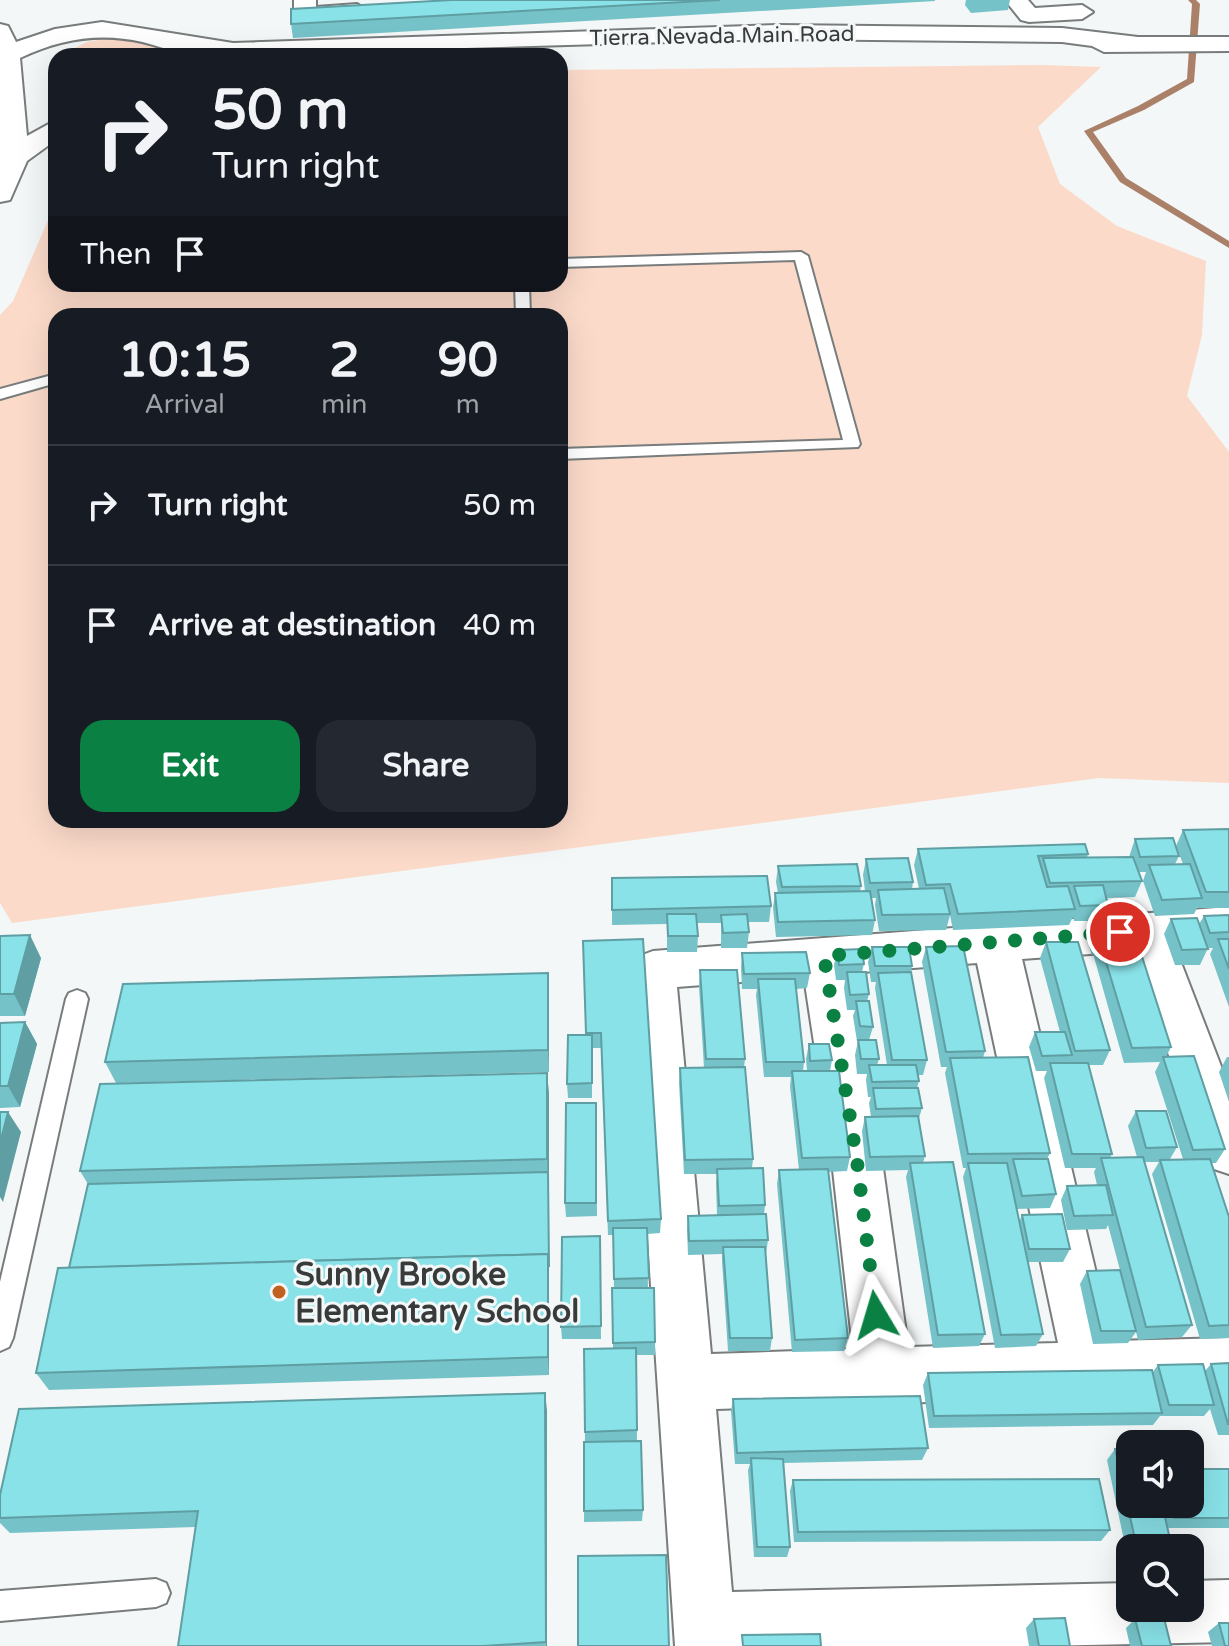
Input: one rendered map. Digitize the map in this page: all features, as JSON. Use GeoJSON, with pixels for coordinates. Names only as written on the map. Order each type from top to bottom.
{"type":"FeatureCollection","features":[{"type":"Feature","properties":{"kind":"street"},"geometry":{"type":"LineString","coordinates":[[305,0],[305,14],[382,10]]}},
{"type":"Feature","properties":{"kind":"street"},"geometry":{"type":"LineString","coordinates":[[1016,0],[1029,15],[1082,12]]}},
{"type":"Feature","properties":{"kind":"street"},"geometry":{"type":"LineString","coordinates":[[0,23],[61,31],[115,29],[169,41],[182,48]]}},
{"type":"Feature","properties":{"kind":"street"},"geometry":{"type":"LineString","coordinates":[[0,194],[15,157],[4,43],[61,31]]}},
{"type":"Feature","properties":{"kind":"street","name":"Tierra Nevada Main Road"},"geometry":{"type":"LineString","coordinates":[[276,48],[446,40],[793,32],[1062,35],[1143,43]]}},
{"type":"Feature","properties":{"kind":"street","name":"Tierra Nevada Main Road"},"geometry":{"type":"LineString","coordinates":[[169,41],[219,48]]}},
{"type":"Feature","properties":{"kind":"street","name":"Tierra Nevada Main Road"},"geometry":{"type":"LineString","coordinates":[[568,51],[677,47],[1067,48],[1143,43],[1226,44]]}},
{"type":"Feature","properties":{"kind":"street"},"geometry":{"type":"LineString","coordinates":[[10,100],[48,112]]}},
{"type":"Feature","properties":{"kind":"street"},"geometry":{"type":"LineString","coordinates":[[15,157],[48,134]]}},
{"type":"Feature","properties":{"kind":"street"},"geometry":{"type":"LineString","coordinates":[[1229,925],[653,970],[706,1635],[960,1630],[1229,1611]]}},
{"type":"Feature","properties":{"kind":"street"},"geometry":{"type":"LineString","coordinates":[[1146,930],[1229,1152]]}},
{"type":"Feature","properties":{"kind":"street"},"geometry":{"type":"LineString","coordinates":[[995,941],[1091,1369]]}},
{"type":"Feature","properties":{"kind":"street"},"geometry":{"type":"LineString","coordinates":[[824,956],[857,1161],[884,1376]]}},
{"type":"Feature","properties":{"kind":"street"},"geometry":{"type":"LineString","coordinates":[[688,1382],[1229,1365]]}},
{"type":"Feature","properties":{"kind":"lane"},"geometry":{"type":"LineString","coordinates":[[568,263],[801,256],[852,444],[568,454]]}},
{"type":"Feature","properties":{"kind":"lane"},"geometry":{"type":"LineString","coordinates":[[0,394],[48,380]]}},
{"type":"Feature","properties":{"kind":"lane"},"geometry":{"type":"LineString","coordinates":[[0,1338],[77,999]]}},
{"type":"Feature","properties":{"kind":"lane"},"geometry":{"type":"LineString","coordinates":[[0,1606],[156,1593]]}},
{"type":"Feature","properties":{"kind":"shaded area"},"geometry":{"type":"Polygon","coordinates":[[[105,39],[157,43],[162,48],[75,48],[105,39]]]}},
{"type":"Feature","properties":{"kind":"shaded area"},"geometry":{"type":"Polygon","coordinates":[[[1101,67],[1038,127],[1060,184],[1117,226],[1206,261],[1202,335],[1187,396],[1229,452],[1229,783],[1099,778],[12,923],[0,903],[0,315],[13,301],[48,220],[48,292],[568,292],[568,70],[1101,67]]]}},
{"type":"Feature","properties":{"kind":"building"},"geometry":{"type":"Polygon","coordinates":[[[451,0],[720,0],[291,24],[291,9],[451,0]]]}},
{"type":"Feature","properties":{"kind":"building"},"geometry":{"type":"Polygon","coordinates":[[[1229,829],[1229,892],[1206,892],[1183,830],[1229,829]]]}},
{"type":"Feature","properties":{"kind":"building"},"geometry":{"type":"Polygon","coordinates":[[[1173,838],[1179,856],[1140,857],[1135,839],[1173,838]]]}},
{"type":"Feature","properties":{"kind":"building"},"geometry":{"type":"Polygon","coordinates":[[[1085,844],[1088,854],[1038,856],[1047,887],[1068,886],[1075,909],[958,914],[950,884],[926,885],[918,849],[1085,844]]]}},
{"type":"Feature","properties":{"kind":"building"},"geometry":{"type":"Polygon","coordinates":[[[1133,857],[1142,881],[1050,883],[1043,858],[1133,857]]]}},
{"type":"Feature","properties":{"kind":"building"},"geometry":{"type":"Polygon","coordinates":[[[908,858],[913,882],[870,883],[866,859],[908,858]]]}},
{"type":"Feature","properties":{"kind":"building"},"geometry":{"type":"Polygon","coordinates":[[[857,864],[861,886],[782,887],[778,866],[857,864]]]}},
{"type":"Feature","properties":{"kind":"building"},"geometry":{"type":"Polygon","coordinates":[[[1190,864],[1202,898],[1162,900],[1149,865],[1190,864]]]}},
{"type":"Feature","properties":{"kind":"building"},"geometry":{"type":"Polygon","coordinates":[[[767,876],[771,906],[612,910],[612,878],[767,876]]]}},
{"type":"Feature","properties":{"kind":"building"},"geometry":{"type":"Polygon","coordinates":[[[1103,885],[1108,905],[1080,906],[1074,886],[1103,885]]]}},
{"type":"Feature","properties":{"kind":"building"},"geometry":{"type":"Polygon","coordinates":[[[944,888],[950,914],[882,915],[878,890],[944,888]]]}},
{"type":"Feature","properties":{"kind":"building"},"geometry":{"type":"Polygon","coordinates":[[[870,891],[875,920],[778,922],[775,893],[870,891]]]}},
{"type":"Feature","properties":{"kind":"building"},"geometry":{"type":"Polygon","coordinates":[[[667,914],[696,914],[698,936],[668,936],[667,914]]]}},
{"type":"Feature","properties":{"kind":"building"},"geometry":{"type":"Polygon","coordinates":[[[747,914],[749,932],[723,933],[721,915],[747,914]]]}},
{"type":"Feature","properties":{"kind":"building"},"geometry":{"type":"Polygon","coordinates":[[[1229,915],[1229,932],[1210,933],[1204,916],[1229,915]]]}},
{"type":"Feature","properties":{"kind":"building"},"geometry":{"type":"Polygon","coordinates":[[[1197,918],[1208,949],[1182,950],[1171,919],[1197,918]]]}},
{"type":"Feature","properties":{"kind":"building"},"geometry":{"type":"Polygon","coordinates":[[[1132,920],[1139,939],[1098,940],[1093,921],[1132,920]]]}},
{"type":"Feature","properties":{"kind":"building"},"geometry":{"type":"Polygon","coordinates":[[[30,935],[14,994],[0,994],[0,936],[30,935]]]}},
{"type":"Feature","properties":{"kind":"building"},"geometry":{"type":"Polygon","coordinates":[[[643,939],[661,1219],[608,1221],[601,1033],[586,1033],[583,941],[643,939]]]}},
{"type":"Feature","properties":{"kind":"building"},"geometry":{"type":"Polygon","coordinates":[[[1218,939],[1229,939],[1229,969],[1218,939]]]}},
{"type":"Feature","properties":{"kind":"building"},"geometry":{"type":"Polygon","coordinates":[[[1137,941],[1171,1047],[1132,1048],[1100,942],[1137,941]]]}},
{"type":"Feature","properties":{"kind":"building"},"geometry":{"type":"Polygon","coordinates":[[[1046,942],[1078,942],[1110,1050],[1075,1051],[1046,942]]]}},
{"type":"Feature","properties":{"kind":"building"},"geometry":{"type":"Polygon","coordinates":[[[963,946],[985,1051],[946,1052],[926,947],[963,946]]]}},
{"type":"Feature","properties":{"kind":"building"},"geometry":{"type":"Polygon","coordinates":[[[872,947],[909,947],[912,966],[875,966],[872,947]]]}},
{"type":"Feature","properties":{"kind":"building"},"geometry":{"type":"Polygon","coordinates":[[[862,949],[864,964],[839,965],[837,950],[862,949]]]}},
{"type":"Feature","properties":{"kind":"building"},"geometry":{"type":"Polygon","coordinates":[[[806,952],[810,973],[744,974],[742,953],[806,952]]]}},
{"type":"Feature","properties":{"kind":"building"},"geometry":{"type":"Polygon","coordinates":[[[700,970],[737,970],[745,1059],[706,1059],[700,970]]]}},
{"type":"Feature","properties":{"kind":"building"},"geometry":{"type":"Polygon","coordinates":[[[847,972],[866,972],[869,994],[850,995],[847,972]]]}},
{"type":"Feature","properties":{"kind":"building"},"geometry":{"type":"Polygon","coordinates":[[[911,972],[927,1060],[892,1060],[878,973],[911,972]]]}},
{"type":"Feature","properties":{"kind":"building"},"geometry":{"type":"Polygon","coordinates":[[[548,973],[548,1050],[105,1062],[123,984],[548,973]]]}},
{"type":"Feature","properties":{"kind":"building"},"geometry":{"type":"Polygon","coordinates":[[[758,979],[795,979],[804,1062],[766,1062],[758,979]]]}},
{"type":"Feature","properties":{"kind":"building"},"geometry":{"type":"Polygon","coordinates":[[[856,1001],[869,1001],[873,1027],[860,1026],[856,1001]]]}},
{"type":"Feature","properties":{"kind":"building"},"geometry":{"type":"Polygon","coordinates":[[[25,1022],[8,1086],[0,1086],[0,1023],[25,1022]]]}},
{"type":"Feature","properties":{"kind":"building"},"geometry":{"type":"Polygon","coordinates":[[[1035,1032],[1065,1032],[1072,1055],[1042,1056],[1035,1032]]]}},
{"type":"Feature","properties":{"kind":"building"},"geometry":{"type":"Polygon","coordinates":[[[568,1035],[592,1035],[592,1083],[567,1084],[568,1035]]]}},
{"type":"Feature","properties":{"kind":"building"},"geometry":{"type":"Polygon","coordinates":[[[858,1040],[876,1040],[879,1059],[861,1059],[858,1040]]]}},
{"type":"Feature","properties":{"kind":"building"},"geometry":{"type":"Polygon","coordinates":[[[809,1044],[829,1044],[832,1060],[810,1061],[809,1044]]]}},
{"type":"Feature","properties":{"kind":"building"},"geometry":{"type":"Polygon","coordinates":[[[1194,1056],[1225,1149],[1193,1150],[1163,1057],[1194,1056]]]}},
{"type":"Feature","properties":{"kind":"building"},"geometry":{"type":"Polygon","coordinates":[[[1028,1057],[1050,1153],[968,1154],[950,1058],[1028,1057]]]}},
{"type":"Feature","properties":{"kind":"building"},"geometry":{"type":"Polygon","coordinates":[[[1050,1063],[1088,1063],[1112,1154],[1072,1154],[1050,1063]]]}},
{"type":"Feature","properties":{"kind":"building"},"geometry":{"type":"Polygon","coordinates":[[[869,1065],[916,1065],[919,1081],[872,1082],[869,1065]]]}},
{"type":"Feature","properties":{"kind":"building"},"geometry":{"type":"Polygon","coordinates":[[[745,1067],[753,1159],[685,1160],[680,1068],[745,1067]]]}},
{"type":"Feature","properties":{"kind":"building"},"geometry":{"type":"Polygon","coordinates":[[[792,1071],[839,1071],[850,1157],[802,1158],[792,1071]]]}},
{"type":"Feature","properties":{"kind":"building"},"geometry":{"type":"Polygon","coordinates":[[[547,1073],[547,1159],[80,1171],[100,1084],[547,1073]]]}},
{"type":"Feature","properties":{"kind":"building"},"geometry":{"type":"Polygon","coordinates":[[[873,1088],[918,1088],[922,1108],[876,1109],[873,1088]]]}},
{"type":"Feature","properties":{"kind":"building"},"geometry":{"type":"Polygon","coordinates":[[[566,1103],[596,1103],[596,1203],[565,1203],[566,1103]]]}},
{"type":"Feature","properties":{"kind":"building"},"geometry":{"type":"Polygon","coordinates":[[[1136,1111],[1166,1111],[1177,1147],[1146,1148],[1136,1111]]]}},
{"type":"Feature","properties":{"kind":"building"},"geometry":{"type":"Polygon","coordinates":[[[0,1112],[8,1112],[0,1143],[0,1112]]]}},
{"type":"Feature","properties":{"kind":"building"},"geometry":{"type":"Polygon","coordinates":[[[918,1116],[925,1156],[870,1157],[865,1117],[918,1116]]]}},
{"type":"Feature","properties":{"kind":"building"},"geometry":{"type":"Polygon","coordinates":[[[1143,1157],[1192,1325],[1146,1327],[1101,1158],[1143,1157]]]}},
{"type":"Feature","properties":{"kind":"building"},"geometry":{"type":"Polygon","coordinates":[[[1013,1159],[1048,1159],[1056,1194],[1022,1196],[1013,1159]]]}},
{"type":"Feature","properties":{"kind":"building"},"geometry":{"type":"Polygon","coordinates":[[[1210,1159],[1229,1217],[1229,1325],[1209,1326],[1160,1160],[1210,1159]]]}},
{"type":"Feature","properties":{"kind":"building"},"geometry":{"type":"Polygon","coordinates":[[[953,1162],[985,1334],[938,1335],[910,1163],[953,1162]]]}},
{"type":"Feature","properties":{"kind":"building"},"geometry":{"type":"Polygon","coordinates":[[[968,1163],[1007,1163],[1043,1334],[1001,1335],[968,1163]]]}},
{"type":"Feature","properties":{"kind":"building"},"geometry":{"type":"Polygon","coordinates":[[[763,1168],[765,1205],[719,1206],[717,1169],[763,1168]]]}},
{"type":"Feature","properties":{"kind":"building"},"geometry":{"type":"Polygon","coordinates":[[[828,1169],[848,1338],[795,1340],[779,1170],[828,1169]]]}},
{"type":"Feature","properties":{"kind":"building"},"geometry":{"type":"Polygon","coordinates":[[[548,1172],[549,1267],[548,1254],[69,1268],[88,1184],[548,1172]]]}},
{"type":"Feature","properties":{"kind":"building"},"geometry":{"type":"Polygon","coordinates":[[[1106,1185],[1113,1215],[1074,1216],[1067,1186],[1106,1185]]]}},
{"type":"Feature","properties":{"kind":"building"},"geometry":{"type":"Polygon","coordinates":[[[766,1214],[768,1240],[689,1241],[688,1216],[766,1214]]]}},
{"type":"Feature","properties":{"kind":"building"},"geometry":{"type":"Polygon","coordinates":[[[1062,1214],[1070,1249],[1029,1249],[1022,1215],[1062,1214]]]}},
{"type":"Feature","properties":{"kind":"building"},"geometry":{"type":"Polygon","coordinates":[[[613,1228],[647,1228],[649,1278],[614,1279],[613,1228]]]}},
{"type":"Feature","properties":{"kind":"building"},"geometry":{"type":"Polygon","coordinates":[[[600,1236],[601,1326],[561,1327],[562,1237],[600,1236]]]}},
{"type":"Feature","properties":{"kind":"building"},"geometry":{"type":"Polygon","coordinates":[[[723,1247],[765,1247],[772,1338],[730,1338],[723,1247]]]}},
{"type":"Feature","properties":{"kind":"building"},"geometry":{"type":"Polygon","coordinates":[[[548,1254],[548,1357],[36,1373],[58,1268],[548,1254]]]}},
{"type":"Feature","properties":{"kind":"building"},"geometry":{"type":"Polygon","coordinates":[[[1120,1270],[1136,1331],[1101,1331],[1087,1271],[1120,1270]]]}},
{"type":"Feature","properties":{"kind":"building"},"geometry":{"type":"Polygon","coordinates":[[[612,1288],[654,1288],[655,1342],[613,1343],[612,1288]]]}},
{"type":"Feature","properties":{"kind":"building"},"geometry":{"type":"Polygon","coordinates":[[[636,1348],[637,1430],[585,1432],[584,1349],[636,1348]]]}},
{"type":"Feature","properties":{"kind":"building"},"geometry":{"type":"Polygon","coordinates":[[[1229,1363],[1229,1424],[1228,1424],[1211,1364],[1229,1363]]]}},
{"type":"Feature","properties":{"kind":"building"},"geometry":{"type":"Polygon","coordinates":[[[1203,1364],[1214,1405],[1169,1405],[1158,1365],[1203,1364]]]}},
{"type":"Feature","properties":{"kind":"building"},"geometry":{"type":"Polygon","coordinates":[[[1152,1370],[1162,1413],[934,1416],[928,1373],[1152,1370]]]}},
{"type":"Feature","properties":{"kind":"building"},"geometry":{"type":"Polygon","coordinates":[[[545,1393],[546,1642],[483,1646],[178,1646],[198,1511],[0,1518],[0,1495],[19,1409],[545,1393]]]}},
{"type":"Feature","properties":{"kind":"building"},"geometry":{"type":"Polygon","coordinates":[[[920,1396],[928,1448],[737,1453],[733,1399],[920,1396]]]}},
{"type":"Feature","properties":{"kind":"building"},"geometry":{"type":"Polygon","coordinates":[[[641,1441],[643,1510],[584,1511],[584,1442],[641,1441]]]}},
{"type":"Feature","properties":{"kind":"building"},"geometry":{"type":"Polygon","coordinates":[[[751,1458],[783,1459],[790,1547],[757,1547],[751,1458]]]}},
{"type":"Feature","properties":{"kind":"building"},"geometry":{"type":"Polygon","coordinates":[[[1204,1469],[1229,1469],[1229,1518],[1204,1518],[1204,1469]]]}},
{"type":"Feature","properties":{"kind":"building"},"geometry":{"type":"Polygon","coordinates":[[[1099,1479],[1110,1530],[798,1532],[793,1480],[1099,1479]]]}},
{"type":"Feature","properties":{"kind":"building"},"geometry":{"type":"Polygon","coordinates":[[[1130,1518],[1165,1518],[1169,1534],[1134,1534],[1130,1518]]]}},
{"type":"Feature","properties":{"kind":"building"},"geometry":{"type":"Polygon","coordinates":[[[666,1555],[669,1646],[578,1646],[578,1556],[666,1555]]]}},
{"type":"Feature","properties":{"kind":"building"},"geometry":{"type":"Polygon","coordinates":[[[1065,1618],[1070,1646],[1039,1646],[1034,1619],[1065,1618]]]}},
{"type":"Feature","properties":{"kind":"building"},"geometry":{"type":"Polygon","coordinates":[[[1136,1622],[1165,1622],[1171,1646],[1142,1646],[1136,1622]]]}},
{"type":"Feature","properties":{"kind":"building"},"geometry":{"type":"Polygon","coordinates":[[[1219,1623],[1229,1623],[1229,1646],[1225,1646],[1219,1623]]]}},
{"type":"Feature","properties":{"kind":"building"},"geometry":{"type":"Polygon","coordinates":[[[820,1634],[821,1646],[743,1646],[742,1635],[820,1634]]]}},
{"type":"Feature","properties":{"kind":"waterway"},"geometry":{"type":"LineString","coordinates":[[1192,0],[1196,4],[1191,80],[1141,108],[1088,131],[1123,180],[1229,245]]}},
{"type":"Feature","properties":{"kind":"place","name":"Sunny Brooke Elementary School"},"geometry":{"type":"Point","coordinates":[279,1292]}},
{"type":"Feature","properties":{"kind":"route"},"geometry":{"type":"LineString","coordinates":[[876,1315],[857,1161],[824,956],[1120,932]]}}]}
